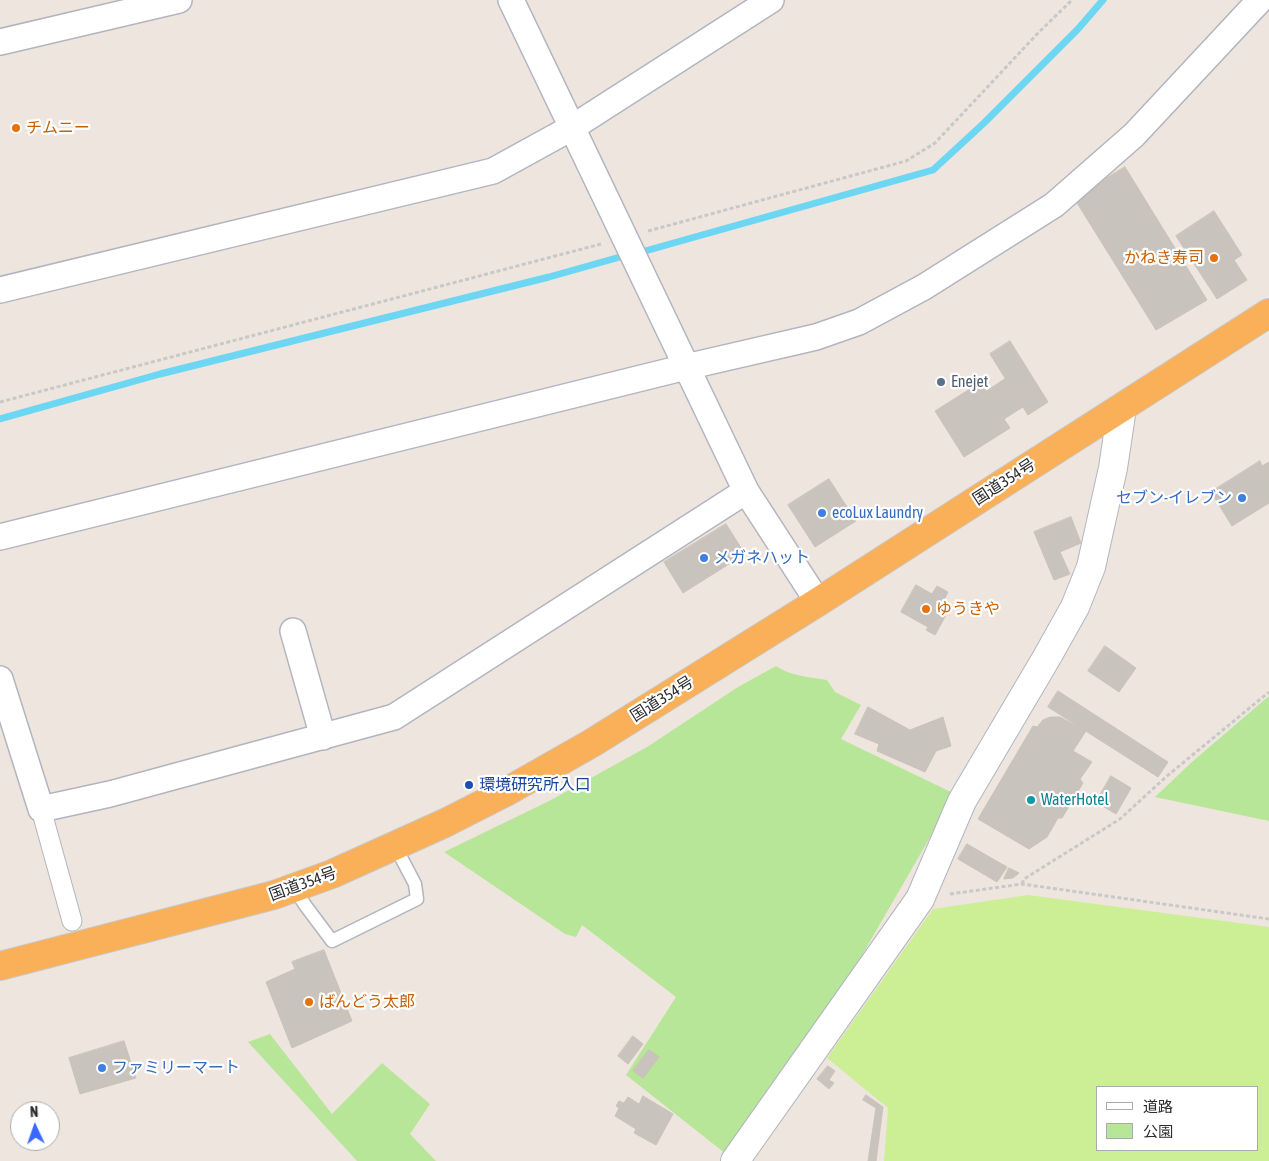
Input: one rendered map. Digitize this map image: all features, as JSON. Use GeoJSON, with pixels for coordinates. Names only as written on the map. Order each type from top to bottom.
{"type":"FeatureCollection","features":[{"type":"Feature","properties":{"kind":"highway","name":"国道354号"},"geometry":{"type":"LineString","coordinates":[[0,966],[220,911],[294,888],[332,874],[394,846],[506,792],[592,743],[818,602],[1269,313]]}},
{"type":"Feature","properties":{"kind":"street"},"geometry":{"type":"LineString","coordinates":[[0,42],[179,0]]}},
{"type":"Feature","properties":{"kind":"street"},"geometry":{"type":"LineString","coordinates":[[511,0],[746,492],[818,602]]}},
{"type":"Feature","properties":{"kind":"street"},"geometry":{"type":"LineString","coordinates":[[0,290],[492,171],[573,127],[771,0]]}},
{"type":"Feature","properties":{"kind":"street"},"geometry":{"type":"LineString","coordinates":[[0,537],[686,367],[816,337],[859,322],[924,288],[1054,205],[1134,134],[1260,0]]}},
{"type":"Feature","properties":{"kind":"street"},"geometry":{"type":"LineString","coordinates":[[735,1161],[920,899],[962,801],[1075,607],[1091,567],[1113,468],[1122,408]]}},
{"type":"Feature","properties":{"kind":"street"},"geometry":{"type":"LineString","coordinates":[[41,809],[119,792],[394,717],[746,492]]}},
{"type":"Feature","properties":{"kind":"street"},"geometry":{"type":"LineString","coordinates":[[293,631],[323,737]]}},
{"type":"Feature","properties":{"kind":"street"},"geometry":{"type":"LineString","coordinates":[[0,679],[41,809],[72,921]]}},
{"type":"Feature","properties":{"kind":"lane"},"geometry":{"type":"LineString","coordinates":[[294,888],[304,905],[332,941],[417,899],[415,884],[394,846]]}},
{"type":"Feature","properties":{"kind":"path"},"geometry":{"type":"LineString","coordinates":[[0,402],[625,237],[906,160],[935,143],[1038,33],[1072,0]]}},
{"type":"Feature","properties":{"kind":"path"},"geometry":{"type":"LineString","coordinates":[[1022,884],[1024,879],[1120,819],[1167,776],[1269,692]]}},
{"type":"Feature","properties":{"kind":"path"},"geometry":{"type":"LineString","coordinates":[[920,899],[1022,884],[1269,919]]}},
{"type":"Feature","properties":{"kind":"green space"},"geometry":{"type":"Polygon","coordinates":[[[776,666],[794,674],[827,680],[835,692],[861,705],[841,739],[955,794],[850,976],[726,1154],[626,1075],[676,997],[582,925],[576,937],[565,934],[444,852],[551,800],[647,747],[738,687],[776,666]]]}},
{"type":"Feature","properties":{"kind":"green space"},"geometry":{"type":"Polygon","coordinates":[[[1269,696],[1269,821],[1155,797],[1193,761],[1269,696]]]}},
{"type":"Feature","properties":{"kind":"green space"},"geometry":{"type":"Polygon","coordinates":[[[1028,895],[1269,927],[1269,1161],[884,1161],[888,1108],[827,1058],[933,909],[1028,895]]]}},
{"type":"Feature","properties":{"kind":"green space"},"geometry":{"type":"Polygon","coordinates":[[[270,1034],[332,1114],[382,1063],[430,1104],[410,1134],[436,1161],[357,1161],[248,1042],[270,1034]]]}},
{"type":"Feature","properties":{"kind":"building"},"geometry":{"type":"Polygon","coordinates":[[[1125,167],[1207,300],[1156,330],[1074,198],[1125,167]]]}},
{"type":"Feature","properties":{"kind":"building","name":"かねき寿司"},"geometry":{"type":"Polygon","coordinates":[[[1214,211],[1242,255],[1234,260],[1247,280],[1217,299],[1176,236],[1214,211]]]}},
{"type":"Feature","properties":{"kind":"building"},"geometry":{"type":"Polygon","coordinates":[[[1010,341],[1048,402],[1028,415],[990,354],[1010,341]]]}},
{"type":"Feature","properties":{"kind":"building"},"geometry":{"type":"Polygon","coordinates":[[[1005,379],[1023,407],[1004,419],[1010,428],[964,457],[935,411],[981,382],[986,391],[1005,379]]]}},
{"type":"Feature","properties":{"kind":"building","name":"セブン-イレブン"},"geometry":{"type":"Polygon","coordinates":[[[1260,461],[1262,466],[1269,462],[1269,503],[1232,526],[1211,492],[1260,461]]]}},
{"type":"Feature","properties":{"kind":"building","name":"ecoLux Laundry"},"geometry":{"type":"Polygon","coordinates":[[[829,479],[856,521],[815,547],[788,505],[829,479]]]}},
{"type":"Feature","properties":{"kind":"building"},"geometry":{"type":"Polygon","coordinates":[[[1071,517],[1081,543],[1060,552],[1070,574],[1054,580],[1034,532],[1071,517]]]}},
{"type":"Feature","properties":{"kind":"building","name":"メガネハット"},"geometry":{"type":"Polygon","coordinates":[[[726,524],[745,554],[683,593],[664,562],[726,524]]]}},
{"type":"Feature","properties":{"kind":"building","name":"ゆうきや"},"geometry":{"type":"Polygon","coordinates":[[[916,585],[932,594],[937,586],[948,592],[943,602],[951,606],[935,635],[926,630],[928,627],[901,612],[916,585]]]}},
{"type":"Feature","properties":{"kind":"building"},"geometry":{"type":"Polygon","coordinates":[[[1105,646],[1136,668],[1119,692],[1088,671],[1105,646]]]}},
{"type":"Feature","properties":{"kind":"building"},"geometry":{"type":"Polygon","coordinates":[[[1058,691],[1168,762],[1158,777],[1048,707],[1058,691]]]}},
{"type":"Feature","properties":{"kind":"building"},"geometry":{"type":"Polygon","coordinates":[[[868,707],[910,730],[943,717],[951,746],[936,751],[925,772],[877,751],[879,744],[855,734],[868,707]]]}},
{"type":"Feature","properties":{"kind":"building","name":"WaterHotel"},"geometry":{"type":"Polygon","coordinates":[[[1051,717],[1060,717],[1086,731],[1073,751],[1092,762],[1080,779],[1083,783],[1062,818],[1058,818],[1047,837],[1029,849],[978,819],[1033,726],[1037,727],[1043,720],[1051,717]]]}},
{"type":"Feature","properties":{"kind":"building"},"geometry":{"type":"Polygon","coordinates":[[[1111,776],[1131,788],[1116,814],[1096,802],[1111,776]]]}},
{"type":"Feature","properties":{"kind":"building"},"geometry":{"type":"Polygon","coordinates":[[[967,844],[1007,867],[997,882],[958,859],[967,844]]]}},
{"type":"Feature","properties":{"kind":"building"},"geometry":{"type":"Polygon","coordinates":[[[1009,868],[1019,873],[1013,878],[1004,879],[1009,868]]]}},
{"type":"Feature","properties":{"kind":"building","name":"ばんどう太郎"},"geometry":{"type":"Polygon","coordinates":[[[324,950],[352,1021],[292,1048],[266,982],[295,969],[292,962],[324,950]]]}},
{"type":"Feature","properties":{"kind":"building"},"geometry":{"type":"Polygon","coordinates":[[[633,1036],[643,1044],[628,1064],[618,1056],[633,1036]]]}},
{"type":"Feature","properties":{"kind":"building","name":"ファミリーマート"},"geometry":{"type":"Polygon","coordinates":[[[124,1041],[136,1078],[80,1094],[69,1058],[124,1041]]]}},
{"type":"Feature","properties":{"kind":"building"},"geometry":{"type":"Polygon","coordinates":[[[649,1050],[659,1057],[643,1078],[633,1071],[649,1050]]]}},
{"type":"Feature","properties":{"kind":"building"},"geometry":{"type":"Polygon","coordinates":[[[828,1066],[835,1071],[829,1080],[834,1083],[829,1089],[817,1079],[828,1066]]]}},
{"type":"Feature","properties":{"kind":"building"},"geometry":{"type":"Polygon","coordinates":[[[866,1095],[883,1107],[876,1161],[868,1161],[876,1108],[863,1100],[866,1095]]]}},
{"type":"Feature","properties":{"kind":"building"},"geometry":{"type":"Polygon","coordinates":[[[643,1096],[673,1114],[656,1145],[634,1133],[636,1129],[615,1116],[619,1108],[616,1106],[619,1101],[624,1103],[628,1097],[639,1104],[643,1096]]]}},
{"type":"Feature","properties":{"kind":"waterway"},"geometry":{"type":"LineString","coordinates":[[638,253],[933,170],[984,123],[1078,29],[1103,0]]}},
{"type":"Feature","properties":{"kind":"waterway"},"geometry":{"type":"LineString","coordinates":[[0,419],[160,374],[549,277],[627,255]]}},
{"type":"Feature","properties":{"kind":"place","name":"チムニー"},"geometry":{"type":"Point","coordinates":[16,128]}},
{"type":"Feature","properties":{"kind":"place","name":"かねき寿司"},"geometry":{"type":"Point","coordinates":[1214,258]}},
{"type":"Feature","properties":{"kind":"place","name":"Enejet"},"geometry":{"type":"Point","coordinates":[941,382]}},
{"type":"Feature","properties":{"kind":"place","name":"セブン-イレブン"},"geometry":{"type":"Point","coordinates":[1242,498]}},
{"type":"Feature","properties":{"kind":"place","name":"ecoLux Laundry"},"geometry":{"type":"Point","coordinates":[822,513]}},
{"type":"Feature","properties":{"kind":"place","name":"メガネハット"},"geometry":{"type":"Point","coordinates":[704,558]}},
{"type":"Feature","properties":{"kind":"place","name":"ゆうきや"},"geometry":{"type":"Point","coordinates":[926,609]}},
{"type":"Feature","properties":{"kind":"place","name":"環境研究所入口"},"geometry":{"type":"Point","coordinates":[469,785]}},
{"type":"Feature","properties":{"kind":"place","name":"WaterHotel"},"geometry":{"type":"Point","coordinates":[1031,800]}},
{"type":"Feature","properties":{"kind":"place","name":"ばんどう太郎"},"geometry":{"type":"Point","coordinates":[309,1002]}},
{"type":"Feature","properties":{"kind":"place","name":"ファミリーマート"},"geometry":{"type":"Point","coordinates":[102,1068]}}]}
